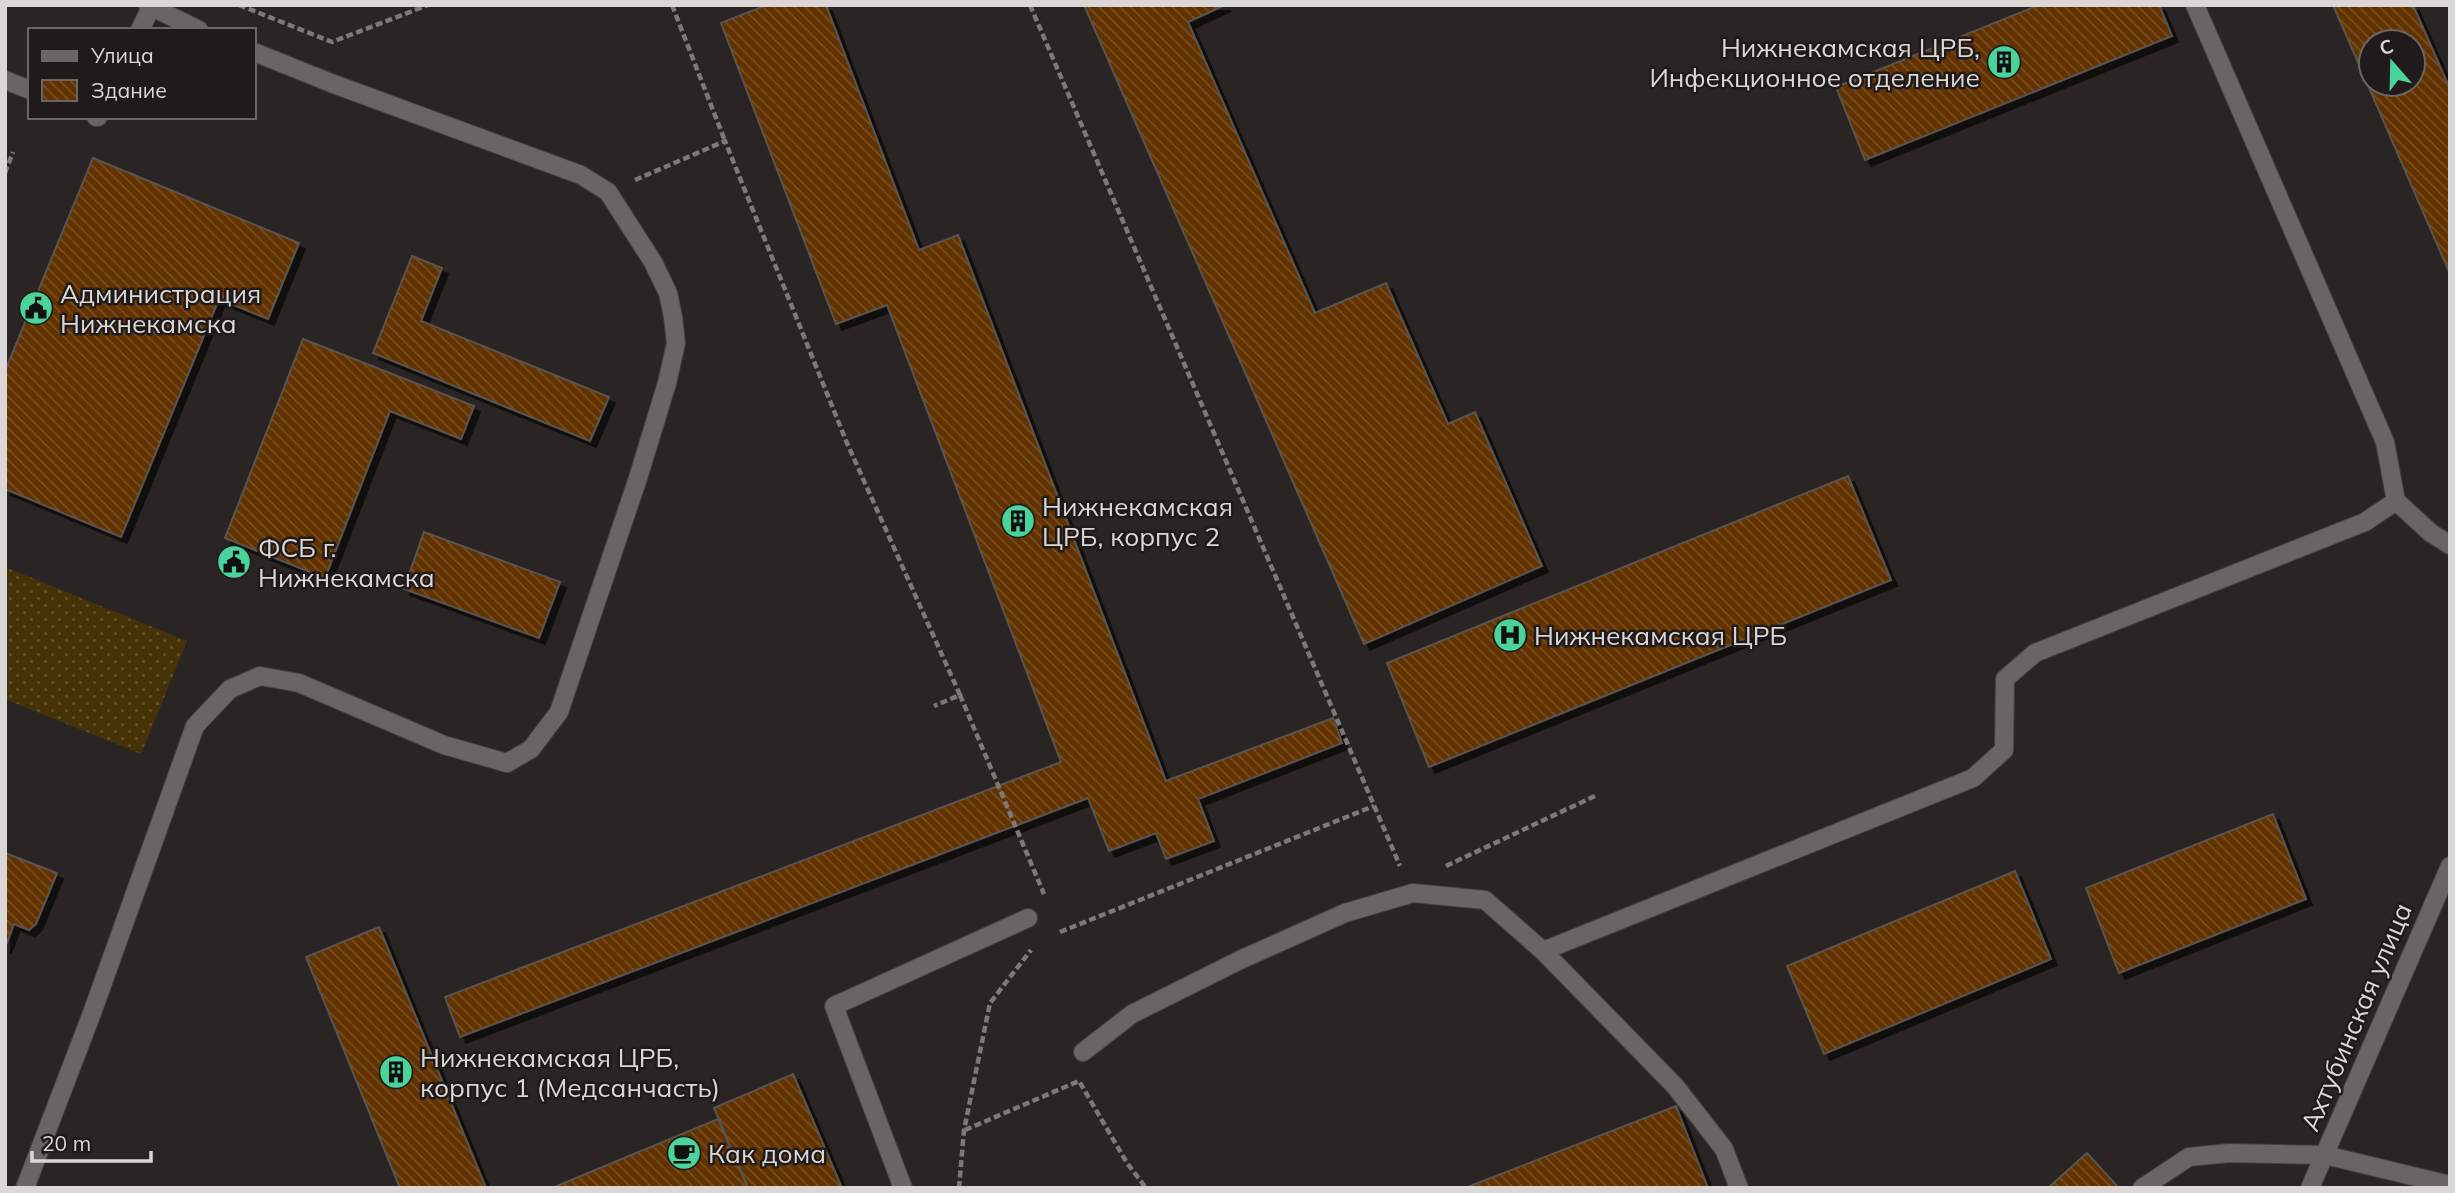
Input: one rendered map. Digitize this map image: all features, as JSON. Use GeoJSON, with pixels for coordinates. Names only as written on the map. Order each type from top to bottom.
{"type":"FeatureCollection","features":[{"type":"Feature","properties":{"kind":"street"},"geometry":{"type":"LineString","coordinates":[[2195,5],[2385,442],[2396,501],[2431,533],[2450,545]]}},
{"type":"Feature","properties":{"kind":"street"},"geometry":{"type":"LineString","coordinates":[[141,28],[150,6],[195,28]]}},
{"type":"Feature","properties":{"kind":"street"},"geometry":{"type":"LineString","coordinates":[[25,1188],[92,1013],[195,726],[230,689],[260,676],[299,683],[444,745],[507,763],[531,749],[559,712],[638,478],[667,383],[676,343],[668,293],[612,190],[581,175],[256,53]]}},
{"type":"Feature","properties":{"kind":"street"},"geometry":{"type":"LineString","coordinates":[[5,80],[28,89]]}},
{"type":"Feature","properties":{"kind":"street"},"geometry":{"type":"LineString","coordinates":[[1543,951],[1973,778],[2004,750],[2005,678],[2035,653],[2365,522],[2396,501]]}},
{"type":"Feature","properties":{"kind":"street","name":"Ахтубинская улица"},"geometry":{"type":"LineString","coordinates":[[2311,1188],[2450,866]]}},
{"type":"Feature","properties":{"kind":"street"},"geometry":{"type":"LineString","coordinates":[[1083,1052],[1132,1014],[1240,960],[1345,913],[1413,892],[1485,900],[1543,951],[1675,1086],[1724,1149],[1739,1188]]}},
{"type":"Feature","properties":{"kind":"street"},"geometry":{"type":"LineString","coordinates":[[904,1188],[834,1006],[1028,918]]}},
{"type":"Feature","properties":{"kind":"street"},"geometry":{"type":"LineString","coordinates":[[2142,1188],[2189,1157],[2229,1153],[2325,1155],[2450,1185]]}},
{"type":"Feature","properties":{"kind":"path"},"geometry":{"type":"LineString","coordinates":[[239,5],[332,42],[428,5]]}},
{"type":"Feature","properties":{"kind":"path"},"geometry":{"type":"LineString","coordinates":[[672,5],[847,443],[960,695],[934,706]]}},
{"type":"Feature","properties":{"kind":"path"},"geometry":{"type":"LineString","coordinates":[[1030,5],[1403,873]]}},
{"type":"Feature","properties":{"kind":"path"},"geometry":{"type":"LineString","coordinates":[[612,190],[725,141]]}},
{"type":"Feature","properties":{"kind":"path"},"geometry":{"type":"LineString","coordinates":[[5,173],[13,152]]}},
{"type":"Feature","properties":{"kind":"path"},"geometry":{"type":"LineString","coordinates":[[1446,866],[1597,795]]}},
{"type":"Feature","properties":{"kind":"path"},"geometry":{"type":"LineString","coordinates":[[1060,932],[1374,806]]}},
{"type":"Feature","properties":{"kind":"path"},"geometry":{"type":"LineString","coordinates":[[964,1130],[1079,1081],[1127,1163],[1146,1188]]}},
{"type":"Feature","properties":{"kind":"shaded area"},"geometry":{"type":"Polygon","coordinates":[[[5,567],[187,641],[141,754],[5,699],[5,567]]]}},
{"type":"Feature","properties":{"kind":"building","name":"Нижнекамская ЦРБ, корпус 2"},"geometry":{"type":"Polygon","coordinates":[[[767,5],[826,5],[919,250],[958,235],[1166,781],[1333,718],[1342,743],[1198,799],[1214,841],[1166,859],[1156,833],[1109,851],[1088,798],[460,1037],[445,997],[1061,762],[887,305],[836,324],[721,23],[767,5]]]}},
{"type":"Feature","properties":{"kind":"building"},"geometry":{"type":"Polygon","coordinates":[[[1084,5],[1225,5],[1188,22],[1315,313],[1386,283],[1448,424],[1475,412],[1542,566],[1364,644],[1084,5]]]}},
{"type":"Feature","properties":{"kind":"building","name":"Нижнекамская ЦРБ, Инфекционное отделение"},"geometry":{"type":"Polygon","coordinates":[[[2039,5],[2159,5],[2172,36],[1865,160],[1836,87],[2039,5]]]}},
{"type":"Feature","properties":{"kind":"building"},"geometry":{"type":"Polygon","coordinates":[[[2333,5],[2413,5],[2423,28],[2357,28],[2357,60],[2333,5]]]}},
{"type":"Feature","properties":{"kind":"building"},"geometry":{"type":"Polygon","coordinates":[[[2427,37],[2450,89],[2450,274],[2373,98],[2427,98],[2427,37]]]}},
{"type":"Feature","properties":{"kind":"building"},"geometry":{"type":"Polygon","coordinates":[[[93,158],[299,243],[268,319],[219,299],[121,537],[5,489],[5,371],[93,158]]]}},
{"type":"Feature","properties":{"kind":"building"},"geometry":{"type":"Polygon","coordinates":[[[412,256],[442,268],[421,321],[609,397],[590,441],[373,353],[412,256]]]}},
{"type":"Feature","properties":{"kind":"building"},"geometry":{"type":"Polygon","coordinates":[[[303,339],[474,406],[461,439],[390,411],[325,578],[225,538],[303,339]]]}},
{"type":"Feature","properties":{"kind":"building"},"geometry":{"type":"Polygon","coordinates":[[[1848,476],[1891,580],[1429,767],[1387,663],[1848,476]]]}},
{"type":"Feature","properties":{"kind":"building"},"geometry":{"type":"Polygon","coordinates":[[[424,532],[560,582],[539,638],[404,589],[424,532]]]}},
{"type":"Feature","properties":{"kind":"building"},"geometry":{"type":"Polygon","coordinates":[[[2273,814],[2306,899],[2119,973],[2086,888],[2273,814]]]}},
{"type":"Feature","properties":{"kind":"building"},"geometry":{"type":"Polygon","coordinates":[[[5,853],[57,873],[36,924],[29,930],[14,924],[5,948],[5,853]]]}},
{"type":"Feature","properties":{"kind":"building"},"geometry":{"type":"Polygon","coordinates":[[[2015,871],[2051,959],[1824,1054],[1787,966],[2015,871]]]}},
{"type":"Feature","properties":{"kind":"building","name":"Нижнекамская ЦРБ, корпус 1 (Медсанчасть)"},"geometry":{"type":"Polygon","coordinates":[[[379,927],[486,1188],[400,1188],[306,957],[379,927]]]}},
{"type":"Feature","properties":{"kind":"building"},"geometry":{"type":"Polygon","coordinates":[[[793,1074],[842,1188],[748,1188],[714,1108],[793,1074]]]}},
{"type":"Feature","properties":{"kind":"building"},"geometry":{"type":"Polygon","coordinates":[[[1676,1106],[1708,1188],[1465,1188],[1676,1106]]]}},
{"type":"Feature","properties":{"kind":"building","name":"Как дома"},"geometry":{"type":"Polygon","coordinates":[[[718,1119],[748,1188],[552,1188],[718,1119]]]}},
{"type":"Feature","properties":{"kind":"building"},"geometry":{"type":"Polygon","coordinates":[[[2087,1153],[2119,1188],[2048,1188],[2087,1153]]]}},
{"type":"Feature","properties":{"kind":"place","name":"Нижнекамская ЦРБ, Инфекционное отделение"},"geometry":{"type":"Point","coordinates":[2004,62]}},
{"type":"Feature","properties":{"kind":"place","name":"Администрация Нижнекамска"},"geometry":{"type":"Point","coordinates":[36,308]}},
{"type":"Feature","properties":{"kind":"place","name":"Нижнекамская ЦРБ, корпус 2"},"geometry":{"type":"Point","coordinates":[1018,521]}},
{"type":"Feature","properties":{"kind":"place","name":"ФСБ г. Нижнекамска"},"geometry":{"type":"Point","coordinates":[234,562]}},
{"type":"Feature","properties":{"kind":"place","name":"Нижнекамская ЦРБ"},"geometry":{"type":"Point","coordinates":[1510,635]}},
{"type":"Feature","properties":{"kind":"place","name":"Нижнекамская ЦРБ, корпус 1 (Медсанчасть)"},"geometry":{"type":"Point","coordinates":[396,1072]}},
{"type":"Feature","properties":{"kind":"place","name":"Как дома"},"geometry":{"type":"Point","coordinates":[684,1153]}}]}
